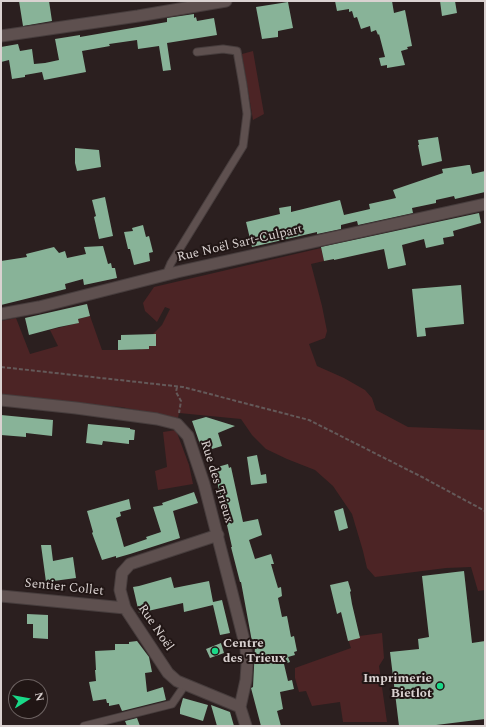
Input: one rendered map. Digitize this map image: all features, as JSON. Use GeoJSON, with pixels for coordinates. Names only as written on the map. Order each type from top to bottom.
{"type":"FeatureCollection","features":[{"type":"Feature","properties":{"kind":"street"},"geometry":{"type":"LineString","coordinates":[[1,36],[138,16],[226,1]]}},
{"type":"Feature","properties":{"kind":"street","name":"Rue Noël Sart-Culpart"},"geometry":{"type":"LineString","coordinates":[[1,314],[39,307],[166,275],[485,204]]}},
{"type":"Feature","properties":{"kind":"street"},"geometry":{"type":"LineString","coordinates":[[1,400],[157,419],[177,424]]}},
{"type":"Feature","properties":{"kind":"street","name":"Rue des Trieux"},"geometry":{"type":"LineString","coordinates":[[177,424],[188,436],[204,484],[246,648],[246,680],[240,707]]}},
{"type":"Feature","properties":{"kind":"street","name":"Rue Noël"},"geometry":{"type":"LineString","coordinates":[[218,535],[130,564],[122,573],[120,590],[125,608],[168,673],[177,681],[185,685],[240,707]]}},
{"type":"Feature","properties":{"kind":"street","name":"Sentier Collet"},"geometry":{"type":"LineString","coordinates":[[1,596],[125,608]]}},
{"type":"Feature","properties":{"kind":"street"},"geometry":{"type":"LineString","coordinates":[[240,707],[246,726]]}},
{"type":"Feature","properties":{"kind":"lane"},"geometry":{"type":"LineString","coordinates":[[166,275],[171,263],[242,146],[247,114],[244,85],[237,51],[223,49],[197,52]]}},
{"type":"Feature","properties":{"kind":"lane"},"geometry":{"type":"LineString","coordinates":[[84,726],[172,704],[185,685]]}},
{"type":"Feature","properties":{"kind":"path"},"geometry":{"type":"LineString","coordinates":[[1,367],[183,387],[309,420],[422,477],[485,511]]}},
{"type":"Feature","properties":{"kind":"path"},"geometry":{"type":"LineString","coordinates":[[177,386],[176,392],[181,401],[177,424]]}},
{"type":"Feature","properties":{"kind":"shaded area"},"geometry":{"type":"Polygon","coordinates":[[[253,51],[264,114],[253,120],[242,54],[253,51]]]}},
{"type":"Feature","properties":{"kind":"shaded area"},"geometry":{"type":"Polygon","coordinates":[[[321,248],[324,261],[311,264],[327,331],[325,338],[309,344],[317,366],[344,378],[365,390],[372,398],[376,410],[408,427],[485,430],[485,590],[478,591],[471,567],[446,568],[375,577],[367,568],[352,514],[333,486],[315,470],[266,449],[252,435],[241,419],[179,413],[178,418],[121,407],[1,399],[1,321],[16,318],[30,354],[58,346],[50,330],[78,323],[78,319],[90,316],[102,350],[140,350],[141,348],[149,348],[149,338],[162,325],[170,309],[165,307],[157,322],[145,311],[143,303],[154,287],[321,248]]]}},
{"type":"Feature","properties":{"kind":"shaded area"},"geometry":{"type":"Polygon","coordinates":[[[176,430],[189,465],[193,484],[158,490],[155,471],[167,467],[163,432],[176,430]]]}},
{"type":"Feature","properties":{"kind":"shaded area"},"geometry":{"type":"Polygon","coordinates":[[[382,633],[384,658],[379,666],[387,722],[343,722],[340,702],[312,706],[306,691],[299,692],[295,678],[295,668],[351,648],[348,639],[382,633]]]}},
{"type":"Feature","properties":{"kind":"building"},"geometry":{"type":"Polygon","coordinates":[[[19,1],[49,1],[52,21],[23,26],[19,1]]]}},
{"type":"Feature","properties":{"kind":"building"},"geometry":{"type":"Polygon","coordinates":[[[335,1],[392,1],[394,13],[405,10],[412,46],[401,51],[405,65],[387,68],[387,65],[381,66],[379,58],[385,57],[379,34],[378,35],[376,30],[371,32],[370,26],[361,29],[357,17],[354,18],[352,11],[349,12],[349,9],[337,11],[335,1]]]}},
{"type":"Feature","properties":{"kind":"building"},"geometry":{"type":"Polygon","coordinates":[[[440,1],[455,1],[457,13],[442,16],[440,1]]]}},
{"type":"Feature","properties":{"kind":"building"},"geometry":{"type":"Polygon","coordinates":[[[288,2],[293,28],[278,31],[278,37],[262,39],[256,7],[288,2]]]}},
{"type":"Feature","properties":{"kind":"building"},"geometry":{"type":"Polygon","coordinates":[[[194,14],[194,18],[196,17],[197,21],[214,18],[217,35],[167,43],[171,70],[163,71],[159,46],[138,49],[137,40],[109,44],[110,46],[82,51],[86,72],[44,80],[42,72],[12,79],[9,60],[1,62],[1,47],[18,44],[20,51],[32,49],[34,64],[45,63],[59,60],[55,39],[80,35],[80,37],[167,22],[167,18],[194,14]]]}},
{"type":"Feature","properties":{"kind":"building"},"geometry":{"type":"Polygon","coordinates":[[[438,137],[442,161],[422,166],[418,140],[438,137]]]}},
{"type":"Feature","properties":{"kind":"building"},"geometry":{"type":"Polygon","coordinates":[[[75,148],[99,150],[101,167],[77,171],[75,163],[75,148]]]}},
{"type":"Feature","properties":{"kind":"building"},"geometry":{"type":"Polygon","coordinates":[[[470,165],[472,174],[485,171],[485,192],[455,199],[454,196],[436,200],[436,203],[412,208],[413,213],[358,225],[357,221],[341,225],[341,229],[317,234],[317,232],[252,247],[246,222],[280,214],[279,208],[291,206],[291,212],[340,200],[344,215],[370,209],[369,204],[396,198],[393,190],[443,173],[442,169],[470,165]]]}},
{"type":"Feature","properties":{"kind":"building"},"geometry":{"type":"Polygon","coordinates":[[[105,197],[113,236],[99,239],[92,200],[105,197]]]}},
{"type":"Feature","properties":{"kind":"building"},"geometry":{"type":"Polygon","coordinates":[[[479,213],[481,223],[453,231],[454,236],[443,238],[444,244],[426,248],[424,239],[402,245],[406,265],[388,269],[384,249],[324,261],[321,247],[479,213]]]}},
{"type":"Feature","properties":{"kind":"building"},"geometry":{"type":"Polygon","coordinates":[[[143,225],[146,237],[149,236],[153,252],[149,253],[150,261],[134,265],[124,232],[133,231],[132,228],[143,225]]]}},
{"type":"Feature","properties":{"kind":"building"},"geometry":{"type":"Polygon","coordinates":[[[103,246],[108,264],[111,263],[112,268],[115,268],[117,278],[84,285],[83,279],[65,284],[66,289],[1,305],[1,261],[27,257],[26,254],[54,247],[59,253],[65,251],[67,258],[86,254],[84,247],[103,246]]]}},
{"type":"Feature","properties":{"kind":"building"},"geometry":{"type":"Polygon","coordinates":[[[461,285],[464,324],[425,328],[426,336],[417,337],[412,289],[461,285]]]}},
{"type":"Feature","properties":{"kind":"building"},"geometry":{"type":"Polygon","coordinates":[[[87,304],[90,316],[78,319],[79,323],[29,335],[25,318],[87,304]]]}},
{"type":"Feature","properties":{"kind":"building"},"geometry":{"type":"Polygon","coordinates":[[[156,334],[156,346],[149,346],[149,349],[118,350],[118,340],[121,340],[121,335],[156,334]]]}},
{"type":"Feature","properties":{"kind":"building"},"geometry":{"type":"Polygon","coordinates":[[[1,415],[53,420],[52,436],[26,433],[26,437],[1,435],[1,415]]]}},
{"type":"Feature","properties":{"kind":"building"},"geometry":{"type":"Polygon","coordinates":[[[206,417],[235,426],[218,433],[222,446],[212,449],[210,444],[201,447],[192,421],[206,417]]]}},
{"type":"Feature","properties":{"kind":"building"},"geometry":{"type":"Polygon","coordinates":[[[88,424],[130,428],[135,430],[134,440],[129,440],[129,444],[103,441],[102,445],[86,443],[88,424]]]}},
{"type":"Feature","properties":{"kind":"building"},"geometry":{"type":"Polygon","coordinates":[[[257,455],[261,475],[266,474],[267,483],[251,485],[247,457],[257,455]]]}},
{"type":"Feature","properties":{"kind":"building"},"geometry":{"type":"Polygon","coordinates":[[[228,464],[229,468],[231,467],[243,522],[258,519],[262,535],[249,540],[255,559],[271,554],[274,564],[271,564],[278,588],[281,587],[282,596],[278,598],[282,617],[287,616],[291,637],[294,636],[297,651],[294,652],[295,655],[288,657],[290,662],[284,664],[288,681],[292,680],[294,689],[280,692],[283,709],[277,711],[281,726],[261,726],[251,688],[253,687],[255,647],[253,647],[241,582],[231,547],[214,468],[228,464]]]}},
{"type":"Feature","properties":{"kind":"building"},"geometry":{"type":"Polygon","coordinates":[[[194,492],[198,503],[173,511],[180,538],[116,558],[116,556],[102,560],[92,533],[87,511],[129,499],[131,509],[120,512],[121,516],[116,518],[124,547],[147,539],[146,537],[161,532],[153,507],[163,505],[162,503],[194,492]]]}},
{"type":"Feature","properties":{"kind":"building"},"geometry":{"type":"Polygon","coordinates":[[[343,508],[348,528],[339,531],[334,511],[343,508]]]}},
{"type":"Feature","properties":{"kind":"building"},"geometry":{"type":"Polygon","coordinates":[[[41,545],[51,545],[53,561],[73,557],[76,578],[46,582],[41,545]]]}},
{"type":"Feature","properties":{"kind":"building","name":"Imprimerie Bietlot"},"geometry":{"type":"Polygon","coordinates":[[[464,571],[472,643],[485,641],[485,719],[428,726],[399,726],[390,652],[419,649],[418,639],[429,637],[422,576],[464,571]]]}},
{"type":"Feature","properties":{"kind":"building"},"geometry":{"type":"Polygon","coordinates":[[[171,577],[174,588],[209,581],[213,602],[222,600],[230,633],[220,635],[213,605],[184,612],[183,603],[139,613],[133,587],[171,577]]]}},
{"type":"Feature","properties":{"kind":"building"},"geometry":{"type":"Polygon","coordinates":[[[348,581],[360,638],[348,641],[341,612],[337,614],[330,585],[348,581]]]}},
{"type":"Feature","properties":{"kind":"building"},"geometry":{"type":"Polygon","coordinates":[[[27,614],[48,615],[48,639],[33,638],[33,624],[27,624],[27,614]]]}},
{"type":"Feature","properties":{"kind":"building"},"geometry":{"type":"Polygon","coordinates":[[[137,641],[149,657],[152,672],[145,673],[147,692],[163,687],[166,700],[122,711],[119,704],[109,706],[106,699],[93,701],[89,682],[96,681],[95,651],[115,650],[115,644],[129,644],[129,642],[137,641]]]}},
{"type":"Feature","properties":{"kind":"building","name":"Centre des Trieux"},"geometry":{"type":"Polygon","coordinates":[[[221,643],[224,653],[210,658],[206,649],[221,643]]]}},
{"type":"Feature","properties":{"kind":"building"},"geometry":{"type":"Polygon","coordinates":[[[183,698],[208,705],[203,721],[180,714],[183,698]]]}},
{"type":"Feature","properties":{"kind":"building"},"geometry":{"type":"Polygon","coordinates":[[[211,705],[230,712],[234,726],[217,726],[211,705]]]}},
{"type":"Feature","properties":{"kind":"building"},"geometry":{"type":"Polygon","coordinates":[[[137,718],[140,726],[127,726],[125,721],[137,718]]]}},
{"type":"Feature","properties":{"kind":"place","name":"Centre des Trieux"},"geometry":{"type":"Point","coordinates":[215,651]}},
{"type":"Feature","properties":{"kind":"place","name":"Imprimerie Bietlot"},"geometry":{"type":"Point","coordinates":[440,686]}}]}
